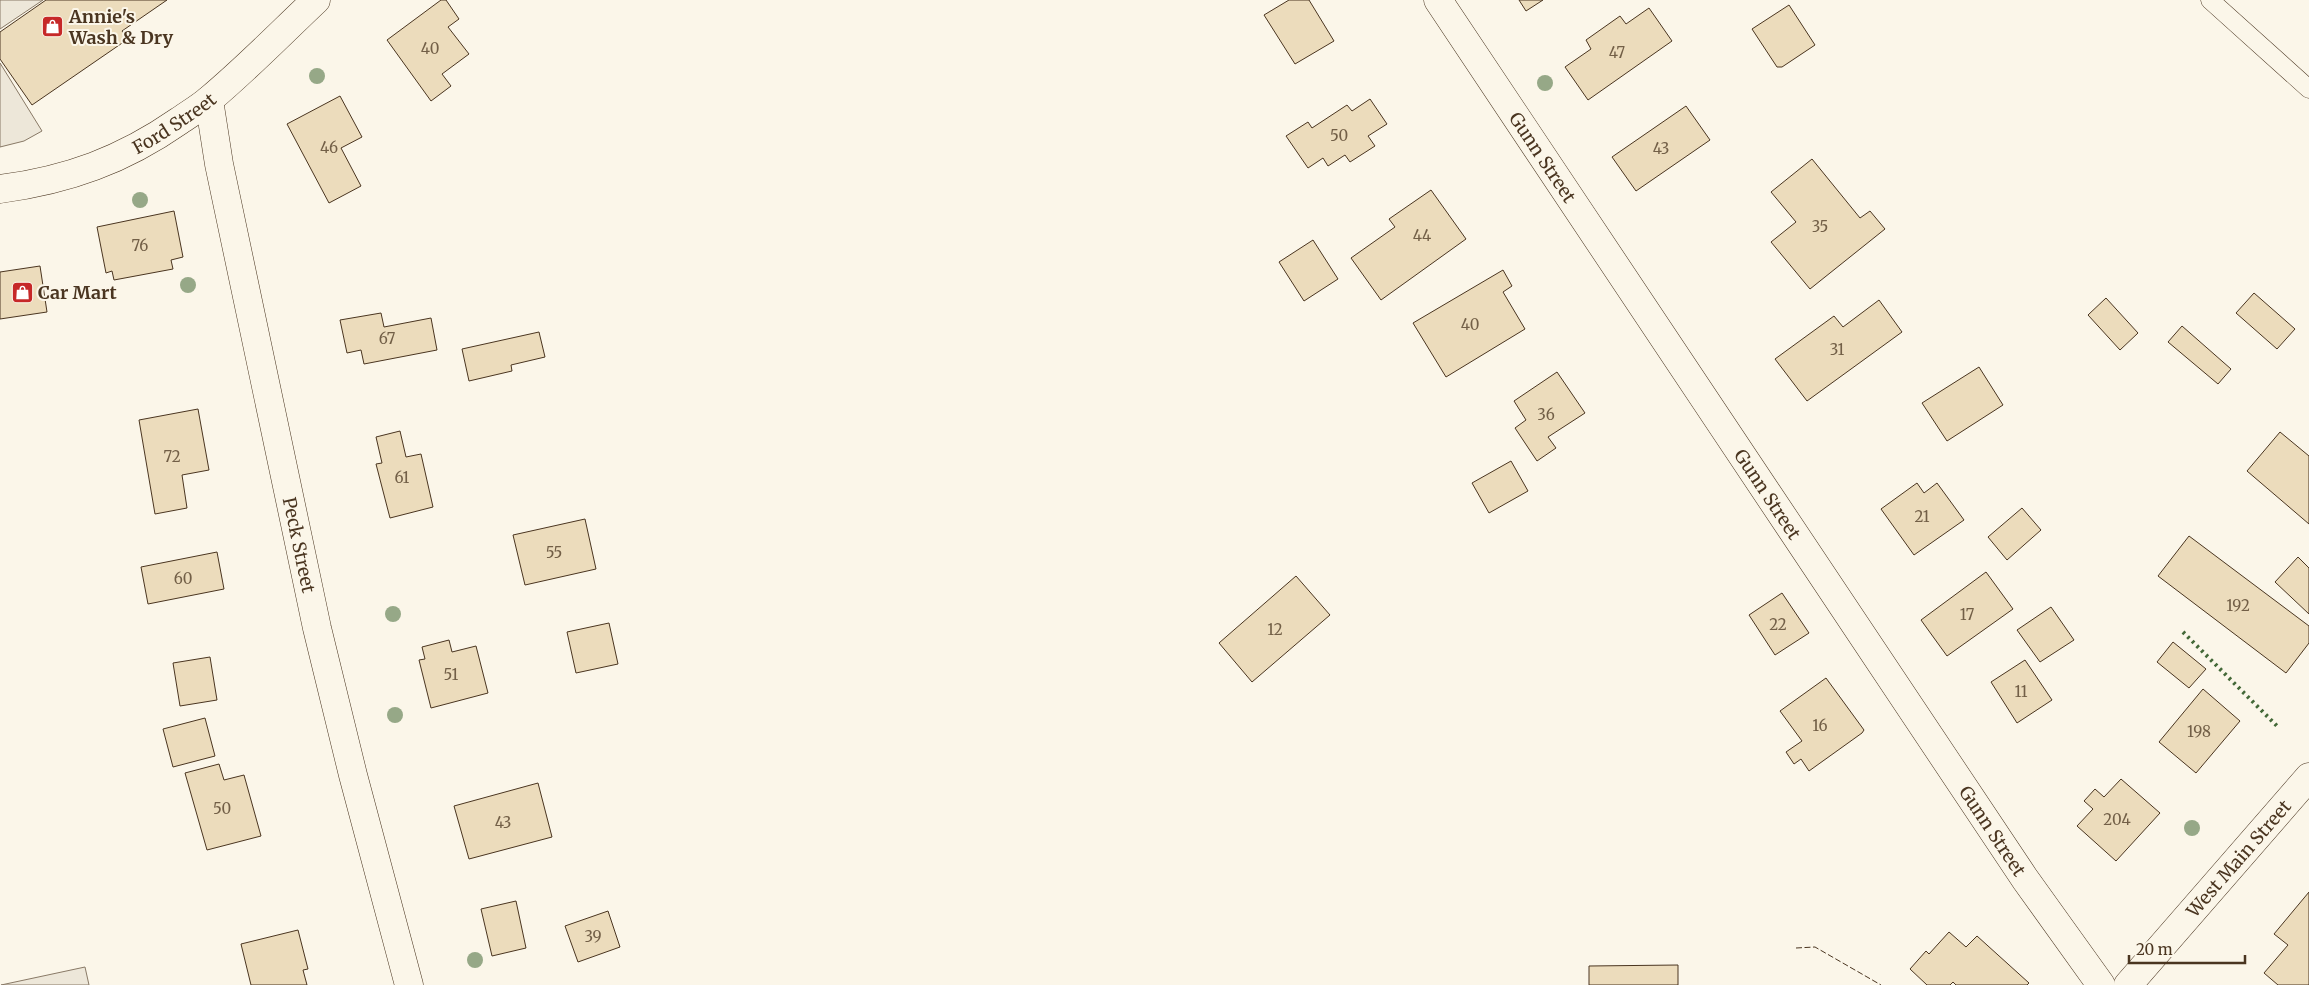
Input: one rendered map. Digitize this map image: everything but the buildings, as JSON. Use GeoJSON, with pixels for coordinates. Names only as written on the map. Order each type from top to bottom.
{"type":"FeatureCollection","features":[{"type":"Feature","properties":{"kind":"street","name":"Ford Street"},"geometry":{"type":"LineString","coordinates":[[0,189],[42,182],[82,171],[123,156],[159,135],[209,100],[316,0]]}},
{"type":"Feature","properties":{"kind":"street","name":"Gunn Street"},"geometry":{"type":"LineString","coordinates":[[1438,0],[2025,879],[2101,985]]}},
{"type":"Feature","properties":{"kind":"street","name":"Peck Street"},"geometry":{"type":"LineString","coordinates":[[209,100],[219,164],[317,628],[353,775],[409,985]]}},
{"type":"Feature","properties":{"kind":"street","name":"West Main Street"},"geometry":{"type":"LineString","coordinates":[[2128,985],[2309,777]]}},
{"type":"Feature","properties":{"kind":"lane"},"geometry":{"type":"LineString","coordinates":[[2210,0],[2309,89]]}},
{"type":"Feature","properties":{"kind":"shaded area"},"geometry":{"type":"Polygon","coordinates":[[[0,0],[43,0],[0,29],[0,0]]]}},
{"type":"Feature","properties":{"kind":"shaded area"},"geometry":{"type":"Polygon","coordinates":[[[0,63],[42,131],[24,141],[0,147],[0,63]]]}},
{"type":"Feature","properties":{"kind":"shaded area"},"geometry":{"type":"Polygon","coordinates":[[[85,967],[89,985],[1,985],[85,967]]]}},
{"type":"Feature","properties":{"kind":"hedge"},"geometry":{"type":"LineString","coordinates":[[2183,632],[2279,728]]}},
{"type":"Feature","properties":{"kind":"fence"},"geometry":{"type":"LineString","coordinates":[[1796,948],[1815,947],[1881,985]]}},
{"type":"Feature","properties":{"kind":"place","name":"Annie's Wash & Dry"},"geometry":{"type":"Point","coordinates":[53,26]}},
{"type":"Feature","properties":{"kind":"place","name":"Car Mart"},"geometry":{"type":"Point","coordinates":[22,292]}}]}
